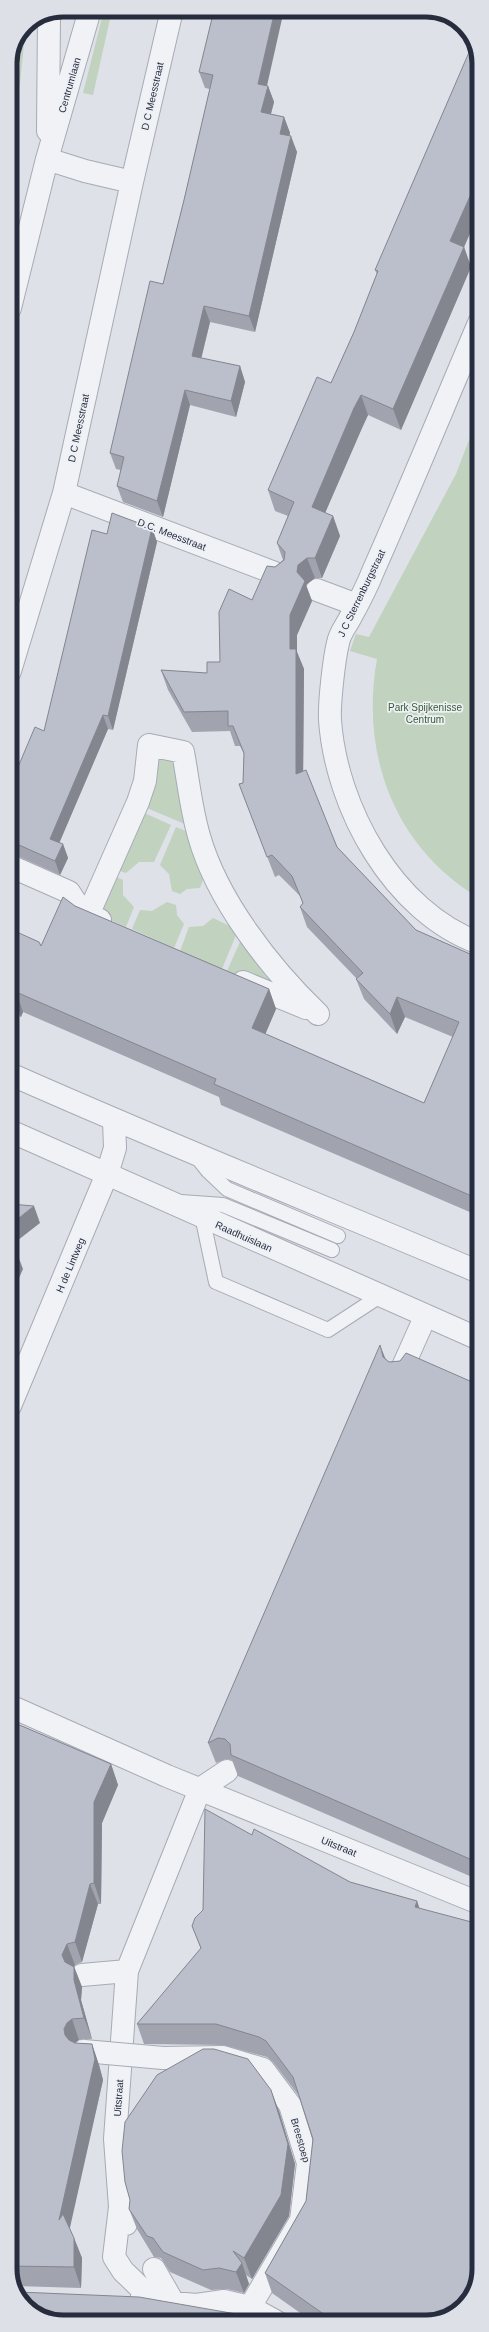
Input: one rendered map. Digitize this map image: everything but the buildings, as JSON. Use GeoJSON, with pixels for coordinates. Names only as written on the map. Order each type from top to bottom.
{"type":"FeatureCollection","features":[{"type":"Feature","properties":{"kind":"street","name":"Centrumlaan"},"geometry":{"type":"LineString","coordinates":[[17,280],[47,159],[88,17]]}},
{"type":"Feature","properties":{"kind":"street","name":"D C Meesstraat"},"geometry":{"type":"LineString","coordinates":[[17,648],[64,493],[132,182],[170,17]]}},
{"type":"Feature","properties":{"kind":"street","name":"Centrumlaan"},"geometry":{"type":"LineString","coordinates":[[47,159],[49,19]]}},
{"type":"Feature","properties":{"kind":"street"},"geometry":{"type":"LineString","coordinates":[[47,159],[85,171],[132,182]]}},
{"type":"Feature","properties":{"kind":"street","name":"J C Sterrenburgstraat"},"geometry":{"type":"LineString","coordinates":[[472,340],[374,571],[338,641],[330,718],[333,749],[340,779],[351,808],[380,862],[419,908],[456,932],[472,940]]}},
{"type":"Feature","properties":{"kind":"street","name":"D.C. Meesstraat"},"geometry":{"type":"LineString","coordinates":[[64,493],[280,575]]}},
{"type":"Feature","properties":{"kind":"street"},"geometry":{"type":"LineString","coordinates":[[317,590],[357,605]]}},
{"type":"Feature","properties":{"kind":"street"},"geometry":{"type":"LineString","coordinates":[[88,915],[138,802],[145,781],[149,745],[183,752],[198,836],[218,885],[288,986],[318,1014],[226,975]]}},
{"type":"Feature","properties":{"kind":"street"},"geometry":{"type":"LineString","coordinates":[[17,869],[69,892],[82,912],[121,930]]}},
{"type":"Feature","properties":{"kind":"street"},"geometry":{"type":"LineString","coordinates":[[17,1077],[114,1120],[191,1150],[472,1269]]}},
{"type":"Feature","properties":{"kind":"street","name":"H de Lintweg"},"geometry":{"type":"LineString","coordinates":[[17,1389],[107,1174],[116,1148],[114,1120]]}},
{"type":"Feature","properties":{"kind":"street","name":"Raadhuislaan"},"geometry":{"type":"LineString","coordinates":[[17,1134],[425,1317],[472,1336]]}},
{"type":"Feature","properties":{"kind":"street"},"geometry":{"type":"LineString","coordinates":[[401,1370],[425,1317]]}},
{"type":"Feature","properties":{"kind":"street","name":"Uitstraat"},"geometry":{"type":"LineString","coordinates":[[17,1709],[200,1789],[472,1900]]}},
{"type":"Feature","properties":{"kind":"street"},"geometry":{"type":"LineString","coordinates":[[200,1789],[227,1771]]}},
{"type":"Feature","properties":{"kind":"street","name":"Uitstraat"},"geometry":{"type":"LineString","coordinates":[[163,2301],[123,2271],[114,2257],[123,2215],[115,2139],[127,1971],[200,1789]]}},
{"type":"Feature","properties":{"kind":"street"},"geometry":{"type":"LineString","coordinates":[[82,1975],[127,1971]]}},
{"type":"Feature","properties":{"kind":"street","name":"Breestoep"},"geometry":{"type":"LineString","coordinates":[[84,2051],[163,2058],[223,2057],[263,2069],[290,2105],[308,2163],[301,2220],[250,2307]]}},
{"type":"Feature","properties":{"kind":"street"},"geometry":{"type":"LineString","coordinates":[[154,2269],[163,2301]]}},
{"type":"Feature","properties":{"kind":"street"},"geometry":{"type":"LineString","coordinates":[[122,2300],[163,2301],[196,2305],[224,2301],[250,2307],[264,2315]]}},
{"type":"Feature","properties":{"kind":"lane"},"geometry":{"type":"LineString","coordinates":[[191,1150],[208,1171],[227,1188],[338,1236]]}},
{"type":"Feature","properties":{"kind":"lane"},"geometry":{"type":"LineString","coordinates":[[166,1201],[223,1205],[332,1250]]}},
{"type":"Feature","properties":{"kind":"lane"},"geometry":{"type":"LineString","coordinates":[[202,1216],[216,1282],[328,1330],[380,1296]]}},
{"type":"Feature","properties":{"kind":"green space"},"geometry":{"type":"Polygon","coordinates":[[[102,17],[110,17],[93,95],[83,93],[102,17]]]}},
{"type":"Feature","properties":{"kind":"green space"},"geometry":{"type":"Polygon","coordinates":[[[25,37],[17,102],[17,62],[20,45],[25,37]]]}},
{"type":"Feature","properties":{"kind":"green space","name":"Park Spijkenisse Centrum"},"geometry":{"type":"Polygon","coordinates":[[[472,432],[472,893],[450,877],[425,852],[405,825],[390,795],[379,763],[374,729],[373,694],[377,659],[350,651],[356,634],[369,637],[456,474],[472,432]]]}},
{"type":"Feature","properties":{"kind":"green space"},"geometry":{"type":"Polygon","coordinates":[[[153,759],[180,762],[192,827],[142,806],[153,759]]]}},
{"type":"Feature","properties":{"kind":"green space"},"geometry":{"type":"Polygon","coordinates":[[[140,811],[171,825],[154,862],[139,862],[126,873],[114,869],[140,811]]]}},
{"type":"Feature","properties":{"kind":"green space"},"geometry":{"type":"Polygon","coordinates":[[[176,827],[193,834],[206,872],[200,888],[187,889],[180,894],[172,891],[169,874],[160,865],[176,827]]]}},
{"type":"Feature","properties":{"kind":"green space"},"geometry":{"type":"Polygon","coordinates":[[[112,875],[123,880],[123,895],[134,907],[126,927],[95,913],[112,875]]]}},
{"type":"Feature","properties":{"kind":"green space"},"geometry":{"type":"Polygon","coordinates":[[[167,902],[176,905],[177,915],[184,924],[174,948],[132,929],[140,910],[152,911],[167,902]]]}},
{"type":"Feature","properties":{"kind":"green space"},"geometry":{"type":"Polygon","coordinates":[[[213,918],[238,930],[222,969],[180,951],[189,927],[203,926],[213,918]]]}},
{"type":"Feature","properties":{"kind":"green space"},"geometry":{"type":"Polygon","coordinates":[[[244,933],[280,982],[276,992],[227,971],[244,933]]]}}]}
